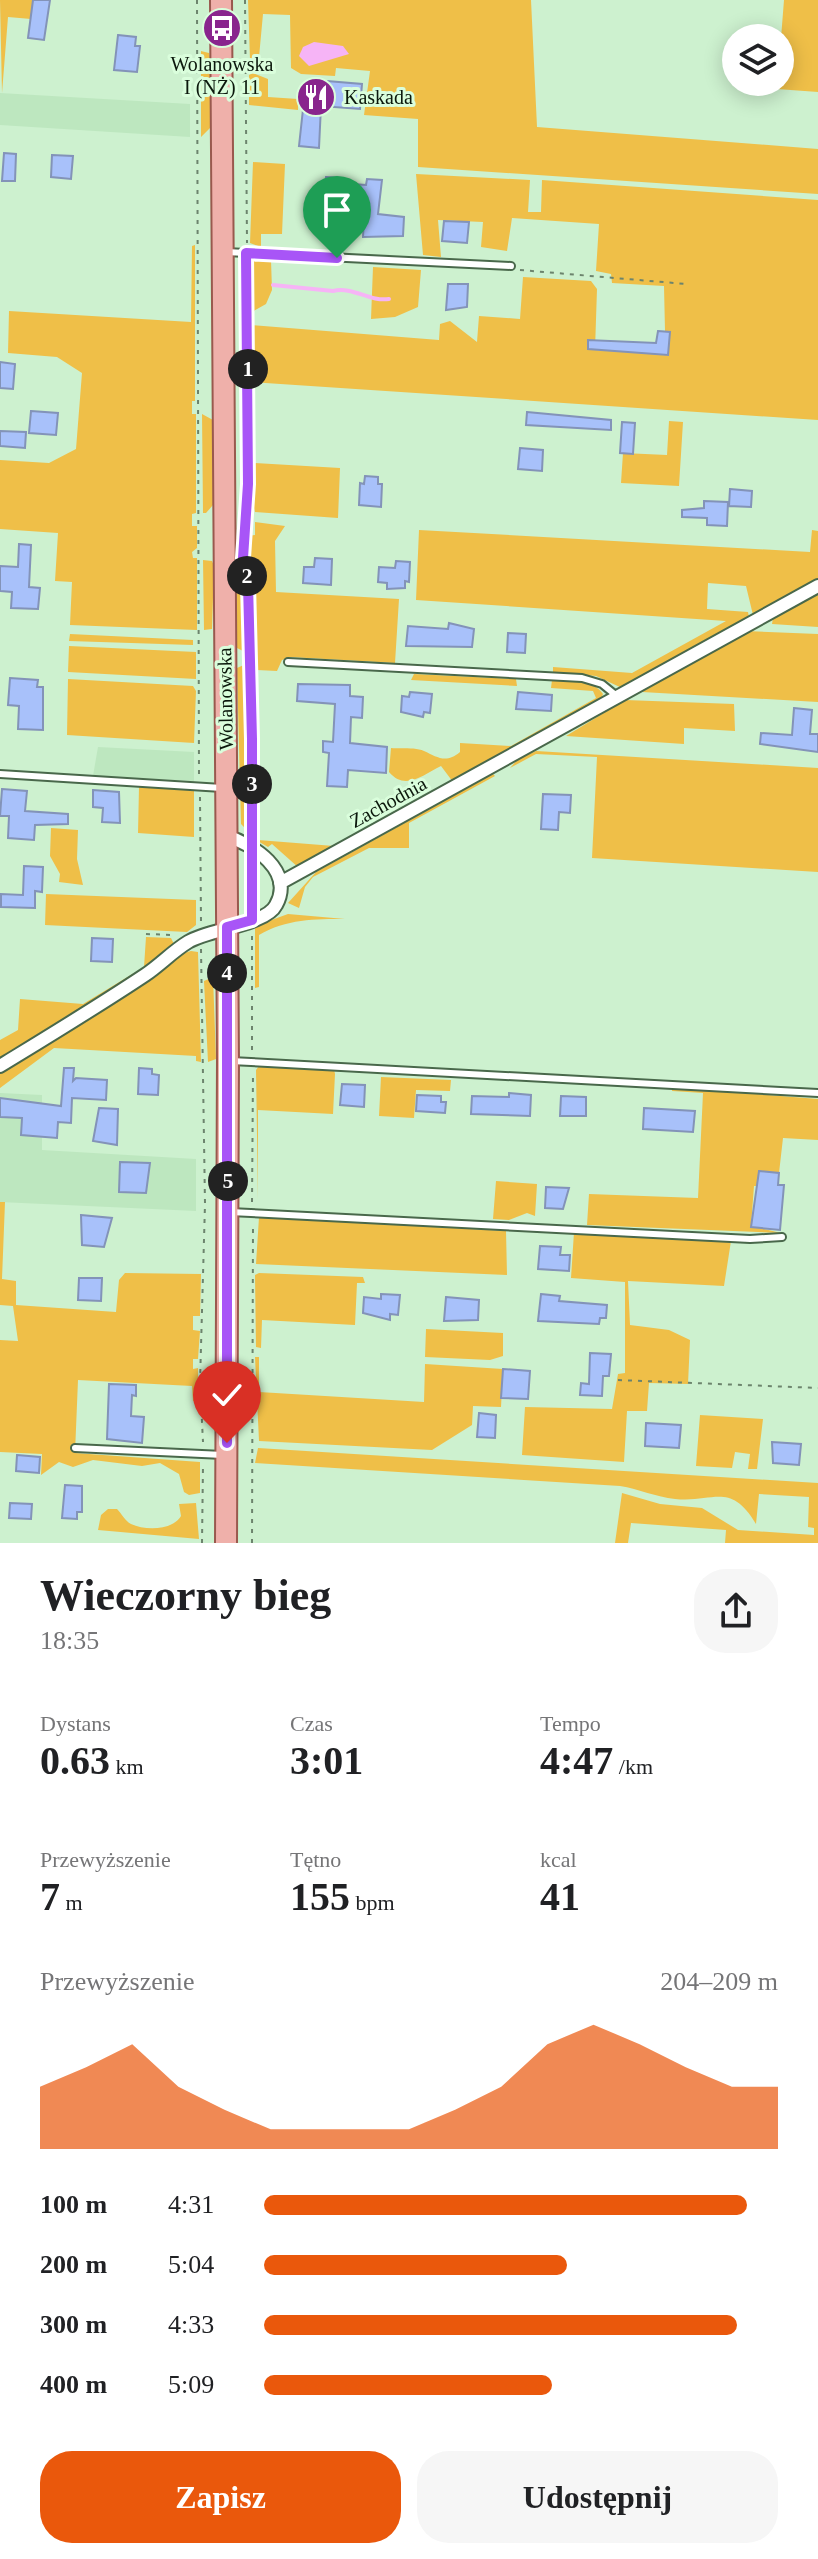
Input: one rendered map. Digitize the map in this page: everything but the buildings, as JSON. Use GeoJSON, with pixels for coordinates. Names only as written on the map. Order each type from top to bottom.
{"type":"FeatureCollection","features":[{"type":"Feature","properties":{"kind":"main road","name":"Wolanowska"},"geometry":{"type":"LineString","coordinates":[[221,0],[228,1061],[226,1543]]}},
{"type":"Feature","properties":{"kind":"street","name":"Zachodnia"},"geometry":{"type":"LineString","coordinates":[[280,883],[818,586]]}},
{"type":"Feature","properties":{"kind":"street"},"geometry":{"type":"LineString","coordinates":[[0,1066],[143,977],[187,943],[264,917],[275,907],[280,883],[274,868],[252,846],[226,836]]}},
{"type":"Feature","properties":{"kind":"lane"},"geometry":{"type":"LineString","coordinates":[[222,252],[511,266]]}},
{"type":"Feature","properties":{"kind":"lane"},"geometry":{"type":"LineString","coordinates":[[288,662],[582,678],[602,684],[618,697]]}},
{"type":"Feature","properties":{"kind":"lane"},"geometry":{"type":"LineString","coordinates":[[0,774],[226,788]]}},
{"type":"Feature","properties":{"kind":"lane"},"geometry":{"type":"LineString","coordinates":[[228,1061],[818,1093]]}},
{"type":"Feature","properties":{"kind":"lane"},"geometry":{"type":"LineString","coordinates":[[228,1212],[750,1239],[782,1237]]}},
{"type":"Feature","properties":{"kind":"lane"},"geometry":{"type":"LineString","coordinates":[[75,1448],[227,1455]]}},
{"type":"Feature","properties":{"kind":"path"},"geometry":{"type":"LineString","coordinates":[[197,0],[205,1189],[200,1382],[202,1543]]}},
{"type":"Feature","properties":{"kind":"path"},"geometry":{"type":"LineString","coordinates":[[245,0],[248,468],[243,558],[248,584],[252,846],[252,1543]]}},
{"type":"Feature","properties":{"kind":"path"},"geometry":{"type":"LineString","coordinates":[[511,266],[524,271],[686,284]]}},
{"type":"Feature","properties":{"kind":"path"},"geometry":{"type":"LineString","coordinates":[[146,934],[175,935],[187,943]]}},
{"type":"Feature","properties":{"kind":"path"},"geometry":{"type":"LineString","coordinates":[[618,1380],[818,1388]]}},
{"type":"Feature","properties":{"kind":"shaded area"},"geometry":{"type":"Polygon","coordinates":[[[0,0],[33,0],[31,19],[8,17],[2,93],[0,0]]]}},
{"type":"Feature","properties":{"kind":"shaded area"},"geometry":{"type":"Polygon","coordinates":[[[248,0],[531,0],[537,127],[818,149],[818,194],[418,167],[418,119],[364,115],[370,71],[336,68],[335,76],[301,74],[291,68],[290,15],[263,14],[259,57],[253,62],[250,60],[248,0]]]}},
{"type":"Feature","properties":{"kind":"shaded area"},"geometry":{"type":"Polygon","coordinates":[[[784,0],[818,0],[818,92],[794,90],[794,24],[782,24],[784,0]]]}},
{"type":"Feature","properties":{"kind":"shaded area"},"geometry":{"type":"Polygon","coordinates":[[[314,42],[343,46],[349,54],[309,66],[299,56],[303,47],[314,42]]]}},
{"type":"Feature","properties":{"kind":"shaded area"},"geometry":{"type":"Polygon","coordinates":[[[201,51],[209,53],[210,58],[210,128],[201,137],[201,51]]]}},
{"type":"Feature","properties":{"kind":"shaded area"},"geometry":{"type":"Polygon","coordinates":[[[253,73],[268,79],[268,97],[298,99],[298,110],[249,105],[249,75],[253,73]]]}},
{"type":"Feature","properties":{"kind":"shaded area"},"geometry":{"type":"Polygon","coordinates":[[[0,93],[190,104],[190,137],[0,125],[0,93]]]}},
{"type":"Feature","properties":{"kind":"shaded area"},"geometry":{"type":"Polygon","coordinates":[[[253,162],[285,164],[282,234],[261,234],[261,247],[250,243],[253,162]]]}},
{"type":"Feature","properties":{"kind":"shaded area"},"geometry":{"type":"Polygon","coordinates":[[[416,174],[530,180],[528,212],[541,212],[542,180],[818,200],[818,420],[251,382],[250,325],[439,340],[440,324],[450,321],[477,342],[479,316],[520,319],[523,277],[591,281],[597,289],[595,350],[668,354],[670,332],[665,331],[664,286],[612,283],[611,274],[596,271],[599,224],[512,218],[507,251],[481,247],[483,222],[438,220],[441,257],[423,255],[416,174]]]}},
{"type":"Feature","properties":{"kind":"shaded area"},"geometry":{"type":"Polygon","coordinates":[[[195,245],[195,401],[192,401],[192,414],[196,414],[196,513],[192,514],[192,526],[197,526],[197,548],[192,552],[193,558],[197,558],[197,630],[70,625],[72,582],[55,581],[58,533],[0,529],[0,460],[49,463],[76,449],[82,373],[57,357],[8,353],[9,311],[191,322],[192,246],[195,245]]]}},
{"type":"Feature","properties":{"kind":"shaded area"},"geometry":{"type":"Polygon","coordinates":[[[250,260],[271,260],[272,290],[266,304],[250,313],[250,260]]]}},
{"type":"Feature","properties":{"kind":"shaded area"},"geometry":{"type":"Polygon","coordinates":[[[373,267],[421,270],[418,307],[395,317],[371,319],[373,267]]]}},
{"type":"Feature","properties":{"kind":"shaded area"},"geometry":{"type":"Polygon","coordinates":[[[202,414],[213,420],[213,505],[206,513],[203,513],[202,414]]]}},
{"type":"Feature","properties":{"kind":"shaded area"},"geometry":{"type":"Polygon","coordinates":[[[669,421],[683,422],[679,486],[621,483],[623,453],[667,455],[669,421]]]}},
{"type":"Feature","properties":{"kind":"shaded area"},"geometry":{"type":"Polygon","coordinates":[[[255,434],[255,463],[340,468],[338,518],[255,512],[254,508],[248,507],[251,435],[255,434]]]}},
{"type":"Feature","properties":{"kind":"shaded area"},"geometry":{"type":"Polygon","coordinates":[[[255,522],[285,526],[275,541],[276,592],[399,599],[395,663],[290,657],[282,660],[277,671],[257,670],[258,840],[334,846],[387,816],[387,819],[299,868],[272,844],[268,847],[256,840],[253,663],[257,662],[257,652],[252,652],[246,536],[255,535],[255,522]]]}},
{"type":"Feature","properties":{"kind":"shaded area"},"geometry":{"type":"Polygon","coordinates":[[[419,530],[810,552],[812,530],[818,531],[818,579],[753,615],[746,586],[708,583],[707,609],[748,612],[749,617],[622,688],[596,676],[553,672],[553,667],[632,673],[726,621],[416,600],[419,530]]]}},
{"type":"Feature","properties":{"kind":"shaded area"},"geometry":{"type":"Polygon","coordinates":[[[240,535],[245,652],[237,648],[236,538],[240,535]]]}},
{"type":"Feature","properties":{"kind":"shaded area"},"geometry":{"type":"Polygon","coordinates":[[[203,560],[212,561],[214,566],[212,629],[204,630],[203,560]]]}},
{"type":"Feature","properties":{"kind":"shaded area"},"geometry":{"type":"Polygon","coordinates":[[[818,594],[818,627],[772,624],[773,618],[818,594]]]}},
{"type":"Feature","properties":{"kind":"shaded area"},"geometry":{"type":"Polygon","coordinates":[[[745,631],[818,634],[818,702],[642,692],[745,631]]]}},
{"type":"Feature","properties":{"kind":"shaded area"},"geometry":{"type":"Polygon","coordinates":[[[70,634],[193,640],[193,645],[69,641],[70,634]]]}},
{"type":"Feature","properties":{"kind":"shaded area"},"geometry":{"type":"Polygon","coordinates":[[[69,646],[196,652],[196,679],[68,672],[69,646]]]}},
{"type":"Feature","properties":{"kind":"shaded area"},"geometry":{"type":"Polygon","coordinates":[[[246,664],[248,831],[241,824],[237,668],[246,664]]]}},
{"type":"Feature","properties":{"kind":"shaded area"},"geometry":{"type":"Polygon","coordinates":[[[414,674],[516,679],[517,686],[411,680],[414,674]]]}},
{"type":"Feature","properties":{"kind":"shaded area"},"geometry":{"type":"Polygon","coordinates":[[[68,679],[193,686],[196,691],[194,743],[67,735],[68,679]]]}},
{"type":"Feature","properties":{"kind":"shaded area"},"geometry":{"type":"Polygon","coordinates":[[[552,680],[587,684],[603,694],[600,701],[453,782],[441,766],[408,781],[395,778],[389,772],[391,748],[416,749],[446,759],[460,752],[460,743],[511,746],[596,698],[593,691],[551,688],[552,680]]]}},
{"type":"Feature","properties":{"kind":"shaded area"},"geometry":{"type":"Polygon","coordinates":[[[625,700],[734,704],[735,731],[684,728],[684,744],[566,736],[625,700]]]}},
{"type":"Feature","properties":{"kind":"shaded area"},"geometry":{"type":"Polygon","coordinates":[[[98,747],[194,752],[194,781],[93,776],[98,747]]]}},
{"type":"Feature","properties":{"kind":"shaded area"},"geometry":{"type":"Polygon","coordinates":[[[536,751],[818,768],[818,872],[592,858],[597,757],[536,754],[510,768],[517,760],[536,751]]]}},
{"type":"Feature","properties":{"kind":"shaded area"},"geometry":{"type":"Polygon","coordinates":[[[493,774],[495,776],[409,823],[409,848],[369,848],[313,877],[305,887],[299,908],[288,903],[316,872],[493,774]]]}},
{"type":"Feature","properties":{"kind":"shaded area"},"geometry":{"type":"Polygon","coordinates":[[[139,787],[194,790],[194,837],[138,833],[139,787]]]}},
{"type":"Feature","properties":{"kind":"shaded area"},"geometry":{"type":"Polygon","coordinates":[[[51,828],[78,830],[77,859],[83,885],[59,882],[60,874],[50,856],[51,828]]]}},
{"type":"Feature","properties":{"kind":"shaded area"},"geometry":{"type":"Polygon","coordinates":[[[46,894],[196,900],[196,925],[187,932],[45,925],[46,894]]]}},
{"type":"Feature","properties":{"kind":"shaded area"},"geometry":{"type":"Polygon","coordinates":[[[288,914],[345,919],[290,923],[259,935],[259,987],[255,988],[255,926],[288,914]]]}},
{"type":"Feature","properties":{"kind":"shaded area"},"geometry":{"type":"Polygon","coordinates":[[[146,937],[171,938],[174,944],[144,971],[0,1059],[0,1040],[18,1030],[20,999],[83,1004],[144,967],[146,937]]]}},
{"type":"Feature","properties":{"kind":"shaded area"},"geometry":{"type":"Polygon","coordinates":[[[191,951],[198,952],[201,1062],[196,1061],[196,1056],[54,1048],[0,1088],[0,1071],[147,982],[191,951]]]}},
{"type":"Feature","properties":{"kind":"shaded area"},"geometry":{"type":"Polygon","coordinates":[[[213,977],[216,1059],[208,1062],[204,981],[213,977]]]}},
{"type":"Feature","properties":{"kind":"shaded area"},"geometry":{"type":"Polygon","coordinates":[[[259,1066],[334,1069],[335,1074],[333,1114],[258,1110],[258,1200],[256,1070],[259,1066]]]}},
{"type":"Feature","properties":{"kind":"shaded area"},"geometry":{"type":"Polygon","coordinates":[[[381,1077],[451,1080],[450,1091],[416,1090],[414,1118],[379,1116],[381,1077]]]}},
{"type":"Feature","properties":{"kind":"shaded area"},"geometry":{"type":"Polygon","coordinates":[[[672,1087],[818,1099],[818,1140],[783,1138],[779,1173],[759,1172],[758,1186],[754,1186],[751,1226],[781,1233],[587,1225],[589,1194],[698,1198],[703,1093],[672,1091],[672,1087]]]}},
{"type":"Feature","properties":{"kind":"shaded area"},"geometry":{"type":"Polygon","coordinates":[[[0,1093],[42,1095],[42,1150],[196,1159],[196,1211],[0,1202],[0,1093]]]}},
{"type":"Feature","properties":{"kind":"shaded area"},"geometry":{"type":"Polygon","coordinates":[[[496,1181],[537,1184],[535,1216],[527,1213],[509,1220],[493,1219],[496,1181]]]}},
{"type":"Feature","properties":{"kind":"shaded area"},"geometry":{"type":"Polygon","coordinates":[[[0,1202],[5,1202],[2,1279],[16,1281],[16,1305],[116,1312],[119,1280],[125,1273],[201,1274],[200,1316],[193,1316],[193,1330],[200,1331],[198,1359],[193,1359],[193,1369],[198,1368],[198,1401],[193,1401],[192,1386],[78,1380],[75,1453],[200,1462],[200,1493],[189,1495],[184,1492],[179,1474],[160,1463],[142,1466],[93,1460],[73,1467],[59,1462],[41,1475],[42,1454],[0,1452],[0,1340],[18,1341],[13,1306],[0,1305],[0,1202]]]}},
{"type":"Feature","properties":{"kind":"shaded area"},"geometry":{"type":"Polygon","coordinates":[[[259,1217],[506,1231],[507,1275],[256,1264],[259,1217]]]}},
{"type":"Feature","properties":{"kind":"shaded area"},"geometry":{"type":"Polygon","coordinates":[[[574,1232],[731,1241],[724,1286],[628,1281],[630,1325],[669,1330],[690,1340],[688,1384],[649,1383],[647,1411],[627,1411],[624,1462],[522,1455],[525,1407],[612,1409],[618,1374],[625,1373],[625,1282],[571,1278],[574,1232]]]}},
{"type":"Feature","properties":{"kind":"shaded area"},"geometry":{"type":"Polygon","coordinates":[[[255,1275],[363,1277],[365,1283],[357,1283],[355,1325],[262,1320],[261,1348],[256,1347],[255,1275]]]}},
{"type":"Feature","properties":{"kind":"shaded area"},"geometry":{"type":"Polygon","coordinates":[[[426,1329],[503,1333],[503,1356],[490,1360],[425,1357],[426,1329]]]}},
{"type":"Feature","properties":{"kind":"shaded area"},"geometry":{"type":"Polygon","coordinates":[[[255,1357],[259,1357],[259,1392],[424,1402],[425,1364],[503,1369],[501,1407],[473,1406],[472,1425],[432,1450],[259,1441],[255,1357]]]}},
{"type":"Feature","properties":{"kind":"shaded area"},"geometry":{"type":"Polygon","coordinates":[[[700,1415],[763,1419],[757,1469],[748,1469],[750,1454],[735,1452],[732,1468],[696,1466],[700,1415]]]}},
{"type":"Feature","properties":{"kind":"shaded area"},"geometry":{"type":"Polygon","coordinates":[[[258,1448],[818,1483],[818,1543],[725,1543],[726,1530],[631,1523],[628,1543],[615,1543],[622,1493],[660,1504],[702,1508],[738,1530],[814,1535],[814,1528],[808,1527],[809,1497],[759,1494],[756,1524],[747,1511],[729,1498],[675,1499],[620,1486],[255,1463],[258,1448]]]}},
{"type":"Feature","properties":{"kind":"shaded area"},"geometry":{"type":"Polygon","coordinates":[[[196,1503],[199,1539],[98,1530],[101,1515],[108,1509],[117,1509],[131,1524],[159,1528],[177,1521],[181,1516],[179,1504],[196,1503]]]}},
{"type":"Feature","properties":{"kind":"waterway"},"geometry":{"type":"LineString","coordinates":[[273,285],[340,290],[389,299]]}},
{"type":"Feature","properties":{"kind":"place","name":"Wolanowska I (NŻ) 11"},"geometry":{"type":"Point","coordinates":[222,28]}},
{"type":"Feature","properties":{"kind":"place","name":"Kaskada"},"geometry":{"type":"Point","coordinates":[316,97]}},
{"type":"Feature","properties":{"kind":"route"},"geometry":{"type":"LineString","coordinates":[[227,1443],[227,927],[252,920],[252,739],[248,584],[243,558],[243,516],[248,484],[246,253],[337,258]]}}]}
